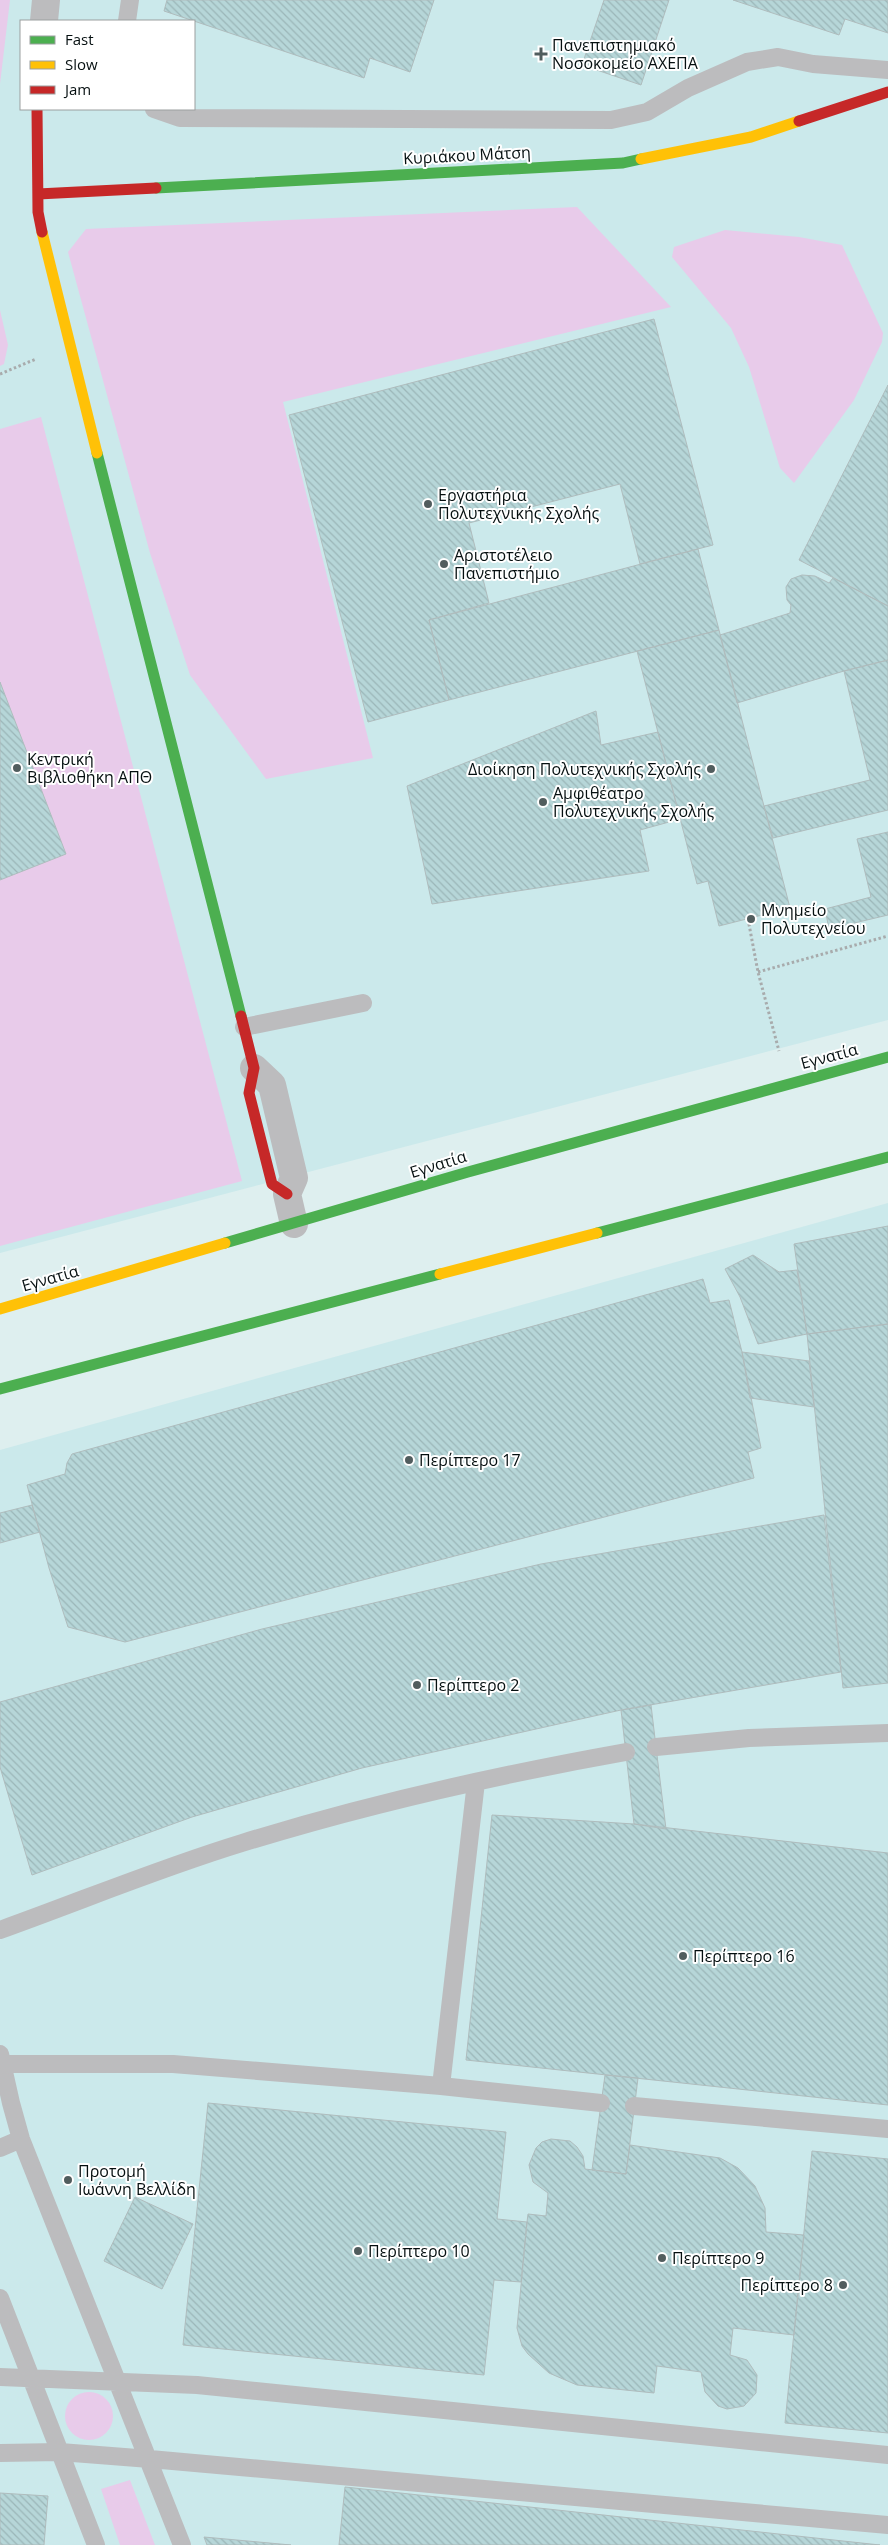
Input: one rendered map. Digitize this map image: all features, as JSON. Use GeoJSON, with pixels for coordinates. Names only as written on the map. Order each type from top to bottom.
{"type":"FeatureCollection","features":[{"type":"Feature","properties":{"kind":"street"},"geometry":{"type":"LineString","coordinates":[[44,20],[46,0]]}},
{"type":"Feature","properties":{"kind":"street","name":"Κυριάκου Μάτση"},"geometry":{"type":"LineString","coordinates":[[38,194],[623,163],[751,137],[888,92]]}},
{"type":"Feature","properties":{"kind":"street"},"geometry":{"type":"LineString","coordinates":[[37,110],[38,212],[48,264],[67,346],[254,1068],[272,1085],[294,1178],[287,1194],[294,1224]]}},
{"type":"Feature","properties":{"kind":"street","name":"Εγνατία"},"geometry":{"type":"LineString","coordinates":[[0,1309],[468,1172],[888,1057]]}},
{"type":"Feature","properties":{"kind":"street"},"geometry":{"type":"LineString","coordinates":[[0,1389],[888,1156]]}},
{"type":"Feature","properties":{"kind":"lane"},"geometry":{"type":"LineString","coordinates":[[127,20],[130,0]]}},
{"type":"Feature","properties":{"kind":"lane"},"geometry":{"type":"LineString","coordinates":[[157,110],[180,118],[611,120],[647,112],[688,88],[747,62],[778,57],[813,64],[888,70]]}},
{"type":"Feature","properties":{"kind":"lane"},"geometry":{"type":"LineString","coordinates":[[244,1027],[363,1003]]}},
{"type":"Feature","properties":{"kind":"lane"},"geometry":{"type":"LineString","coordinates":[[656,1747],[749,1738],[888,1733]]}},
{"type":"Feature","properties":{"kind":"lane"},"geometry":{"type":"LineString","coordinates":[[0,1930],[241,1843],[325,1819],[476,1782],[626,1752]]}},
{"type":"Feature","properties":{"kind":"lane"},"geometry":{"type":"LineString","coordinates":[[441,2086],[476,1782]]}},
{"type":"Feature","properties":{"kind":"lane"},"geometry":{"type":"LineString","coordinates":[[182,2545],[150,2459],[116,2381],[21,2139],[1,2058],[173,2064],[441,2086],[601,2103]]}},
{"type":"Feature","properties":{"kind":"lane"},"geometry":{"type":"LineString","coordinates":[[634,2106],[888,2129]]}},
{"type":"Feature","properties":{"kind":"lane"},"geometry":{"type":"LineString","coordinates":[[0,2148],[21,2139]]}},
{"type":"Feature","properties":{"kind":"lane"},"geometry":{"type":"LineString","coordinates":[[0,2298],[96,2545]]}},
{"type":"Feature","properties":{"kind":"lane"},"geometry":{"type":"LineString","coordinates":[[0,2377],[223,2387],[888,2455]]}},
{"type":"Feature","properties":{"kind":"lane"},"geometry":{"type":"LineString","coordinates":[[0,2453],[60,2452],[150,2459],[888,2525]]}},
{"type":"Feature","properties":{"kind":"path"},"geometry":{"type":"LineString","coordinates":[[748,918],[758,972],[788,1083]]}},
{"type":"Feature","properties":{"kind":"path"},"geometry":{"type":"LineString","coordinates":[[758,972],[888,936]]}},
{"type":"Feature","properties":{"kind":"shaded area","name":"Αριστοτέλειο Πανεπιστήμιο"},"geometry":{"type":"Polygon","coordinates":[[[0,0],[888,0],[888,1020],[0,1253],[0,0]]]}},
{"type":"Feature","properties":{"kind":"shaded area"},"geometry":{"type":"Polygon","coordinates":[[[0,0],[10,0],[0,84],[0,0]]]}},
{"type":"Feature","properties":{"kind":"shaded area"},"geometry":{"type":"Polygon","coordinates":[[[577,207],[671,307],[283,402],[373,758],[266,779],[190,675],[150,553],[68,252],[86,229],[577,207]]]}},
{"type":"Feature","properties":{"kind":"shaded area"},"geometry":{"type":"Polygon","coordinates":[[[725,230],[799,237],[842,245],[883,333],[882,342],[854,400],[794,483],[780,468],[749,367],[731,328],[672,257],[674,247],[725,230]]]}},
{"type":"Feature","properties":{"kind":"shaded area"},"geometry":{"type":"Polygon","coordinates":[[[0,310],[8,345],[4,364],[0,366],[0,310]]]}},
{"type":"Feature","properties":{"kind":"shaded area"},"geometry":{"type":"Polygon","coordinates":[[[41,417],[242,1181],[0,1246],[0,880],[66,854],[0,682],[0,429],[41,417]]]}},
{"type":"Feature","properties":{"kind":"shaded area"},"geometry":{"type":"Polygon","coordinates":[[[888,1203],[888,2545],[0,2545],[0,1450],[888,1203]]]}},
{"type":"Feature","properties":{"kind":"shaded area"},"geometry":{"type":"Polygon","coordinates":[[[89,2392],[98,2394],[106,2399],[111,2407],[113,2416],[111,2425],[106,2433],[98,2438],[89,2440],[80,2438],[72,2433],[67,2425],[65,2416],[67,2407],[72,2399],[80,2394],[89,2392]]]}},
{"type":"Feature","properties":{"kind":"shaded area"},"geometry":{"type":"Polygon","coordinates":[[[130,2480],[155,2545],[120,2545],[101,2489],[130,2480]]]}},
{"type":"Feature","properties":{"kind":"building"},"geometry":{"type":"Polygon","coordinates":[[[167,0],[434,0],[410,72],[370,58],[364,78],[164,11],[167,0]]]}},
{"type":"Feature","properties":{"kind":"building","name":"Πανεπιστημιακό Νοσοκομείο ΑΧΕΠΑ"},"geometry":{"type":"Polygon","coordinates":[[[604,0],[669,0],[641,85],[582,65],[604,0]]]}},
{"type":"Feature","properties":{"kind":"building"},"geometry":{"type":"Polygon","coordinates":[[[733,0],[888,0],[888,33],[845,19],[839,35],[733,0]]]}},
{"type":"Feature","properties":{"kind":"building","name":"Εργαστήρια Πολυτεχνικής Σχολής"},"geometry":{"type":"Polygon","coordinates":[[[654,319],[713,545],[640,564],[620,484],[469,523],[489,603],[429,620],[449,700],[368,722],[289,415],[654,319]]]}},
{"type":"Feature","properties":{"kind":"building"},"geometry":{"type":"Polygon","coordinates":[[[888,385],[888,606],[799,560],[888,385]]]}},
{"type":"Feature","properties":{"kind":"building"},"geometry":{"type":"Polygon","coordinates":[[[698,549],[719,630],[449,700],[429,620],[698,549]]]}},
{"type":"Feature","properties":{"kind":"building"},"geometry":{"type":"Polygon","coordinates":[[[802,575],[815,576],[829,583],[833,578],[888,606],[888,660],[737,703],[720,635],[790,613],[791,605],[787,600],[786,587],[791,579],[802,575]]]}},
{"type":"Feature","properties":{"kind":"building","name":"Διοίκηση Πολυτεχνικής Σχολής"},"geometry":{"type":"Polygon","coordinates":[[[719,630],[790,908],[719,926],[708,881],[697,884],[637,651],[719,630]]]}},
{"type":"Feature","properties":{"kind":"building"},"geometry":{"type":"Polygon","coordinates":[[[888,660],[888,810],[773,838],[764,806],[870,780],[844,671],[888,660]]]}},
{"type":"Feature","properties":{"kind":"building","name":"Κεντρική Βιβλιοθήκη ΑΠΘ"},"geometry":{"type":"Polygon","coordinates":[[[0,682],[66,854],[0,880],[0,682]]]}},
{"type":"Feature","properties":{"kind":"building","name":"Αμφιθέατρο Πολυτεχνικής Σχολής"},"geometry":{"type":"Polygon","coordinates":[[[596,711],[601,745],[658,732],[680,819],[640,830],[649,871],[432,904],[407,786],[596,711]]]}},
{"type":"Feature","properties":{"kind":"building"},"geometry":{"type":"Polygon","coordinates":[[[888,832],[888,915],[829,929],[825,909],[871,897],[857,839],[888,832]]]}},
{"type":"Feature","properties":{"kind":"building"},"geometry":{"type":"Polygon","coordinates":[[[888,1226],[888,1324],[807,1334],[794,1244],[888,1226]]]}},
{"type":"Feature","properties":{"kind":"building"},"geometry":{"type":"Polygon","coordinates":[[[753,1255],[779,1272],[797,1270],[807,1334],[758,1344],[740,1297],[725,1269],[753,1255]]]}},
{"type":"Feature","properties":{"kind":"building","name":"Περίπτερο 17"},"geometry":{"type":"Polygon","coordinates":[[[703,1279],[710,1303],[729,1300],[742,1352],[761,1448],[748,1452],[754,1478],[125,1642],[68,1627],[49,1568],[27,1485],[65,1474],[67,1463],[72,1454],[703,1279]]]}},
{"type":"Feature","properties":{"kind":"building"},"geometry":{"type":"Polygon","coordinates":[[[888,1324],[888,1683],[843,1688],[807,1334],[888,1324]]]}},
{"type":"Feature","properties":{"kind":"building"},"geometry":{"type":"Polygon","coordinates":[[[742,1352],[809,1361],[814,1407],[750,1398],[742,1352]]]}},
{"type":"Feature","properties":{"kind":"building"},"geometry":{"type":"Polygon","coordinates":[[[32,1505],[40,1532],[0,1543],[0,1513],[32,1505]]]}},
{"type":"Feature","properties":{"kind":"building","name":"Περίπτερο 2"},"geometry":{"type":"Polygon","coordinates":[[[824,1515],[841,1672],[621,1710],[362,1768],[192,1817],[32,1875],[0,1767],[0,1702],[262,1629],[541,1564],[824,1515]]]}},
{"type":"Feature","properties":{"kind":"building"},"geometry":{"type":"Polygon","coordinates":[[[651,1705],[666,1829],[634,1824],[621,1710],[651,1705]]]}},
{"type":"Feature","properties":{"kind":"building","name":"Περίπτερο 16"},"geometry":{"type":"Polygon","coordinates":[[[492,1815],[634,1824],[888,1853],[888,2105],[466,2060],[492,1815]]]}},
{"type":"Feature","properties":{"kind":"building"},"geometry":{"type":"Polygon","coordinates":[[[605,2075],[638,2078],[626,2174],[592,2170],[605,2075]]]}},
{"type":"Feature","properties":{"kind":"building","name":"Περίπτερο 10"},"geometry":{"type":"Polygon","coordinates":[[[208,2103],[506,2132],[497,2219],[527,2222],[521,2282],[494,2280],[484,2375],[183,2345],[208,2103]]]}},
{"type":"Feature","properties":{"kind":"building","name":"Περίπτερο 9"},"geometry":{"type":"Polygon","coordinates":[[[551,2139],[570,2141],[577,2147],[583,2156],[585,2169],[626,2174],[630,2145],[720,2158],[738,2168],[755,2186],[765,2208],[766,2232],[804,2235],[794,2335],[733,2328],[730,2355],[747,2360],[757,2375],[756,2393],[744,2406],[727,2409],[718,2406],[705,2392],[701,2372],[657,2366],[654,2393],[577,2385],[549,2373],[522,2346],[517,2328],[528,2214],[546,2216],[548,2193],[533,2182],[529,2165],[536,2148],[542,2142],[551,2139]]]}},
{"type":"Feature","properties":{"kind":"building","name":"Περίπτερο 8"},"geometry":{"type":"Polygon","coordinates":[[[812,2151],[888,2159],[888,2433],[785,2423],[812,2151]]]}},
{"type":"Feature","properties":{"kind":"building"},"geometry":{"type":"Polygon","coordinates":[[[135,2197],[193,2224],[162,2289],[104,2261],[135,2197]]]}},
{"type":"Feature","properties":{"kind":"building"},"geometry":{"type":"Polygon","coordinates":[[[345,2487],[880,2545],[339,2545],[345,2487]]]}},
{"type":"Feature","properties":{"kind":"building"},"geometry":{"type":"Polygon","coordinates":[[[0,2493],[48,2496],[44,2545],[0,2545],[0,2493]]]}},
{"type":"Feature","properties":{"kind":"building"},"geometry":{"type":"Polygon","coordinates":[[[204,2537],[291,2545],[207,2545],[204,2537]]]}},
{"type":"Feature","properties":{"kind":"traffic: fast"},"geometry":{"type":"LineString","coordinates":[[156,188],[623,163],[641,159]]}},
{"type":"Feature","properties":{"kind":"traffic: fast"},"geometry":{"type":"LineString","coordinates":[[97,453],[241,1016]]}},
{"type":"Feature","properties":{"kind":"traffic: fast"},"geometry":{"type":"LineString","coordinates":[[225,1243],[468,1172],[888,1057]]}},
{"type":"Feature","properties":{"kind":"traffic: fast"},"geometry":{"type":"LineString","coordinates":[[597,1233],[888,1157]]}},
{"type":"Feature","properties":{"kind":"traffic: fast"},"geometry":{"type":"LineString","coordinates":[[0,1389],[440,1274]]}},
{"type":"Feature","properties":{"kind":"traffic: slow"},"geometry":{"type":"LineString","coordinates":[[641,159],[751,137],[799,121]]}},
{"type":"Feature","properties":{"kind":"traffic: slow"},"geometry":{"type":"LineString","coordinates":[[42,232],[97,453]]}},
{"type":"Feature","properties":{"kind":"traffic: slow"},"geometry":{"type":"LineString","coordinates":[[440,1274],[597,1233]]}},
{"type":"Feature","properties":{"kind":"traffic: slow"},"geometry":{"type":"LineString","coordinates":[[0,1309],[225,1243]]}},
{"type":"Feature","properties":{"kind":"traffic: jam"},"geometry":{"type":"LineString","coordinates":[[799,121],[888,92]]}},
{"type":"Feature","properties":{"kind":"traffic: jam"},"geometry":{"type":"LineString","coordinates":[[37,110],[38,212],[42,232]]}},
{"type":"Feature","properties":{"kind":"traffic: jam"},"geometry":{"type":"LineString","coordinates":[[38,194],[156,188]]}},
{"type":"Feature","properties":{"kind":"traffic: jam"},"geometry":{"type":"LineString","coordinates":[[241,1016],[254,1068],[249,1093],[272,1184],[287,1194]]}},
{"type":"Feature","properties":{"kind":"place","name":"Πανεπιστημιακό Νοσοκομείο ΑΧΕΠΑ"},"geometry":{"type":"Point","coordinates":[541,54]}},
{"type":"Feature","properties":{"kind":"place","name":"Εργαστήρια Πολυτεχνικής Σχολής"},"geometry":{"type":"Point","coordinates":[428,504]}},
{"type":"Feature","properties":{"kind":"place","name":"Αριστοτέλειο Πανεπιστήμιο"},"geometry":{"type":"Point","coordinates":[444,564]}},
{"type":"Feature","properties":{"kind":"place","name":"Κεντρική Βιβλιοθήκη ΑΠΘ"},"geometry":{"type":"Point","coordinates":[17,768]}},
{"type":"Feature","properties":{"kind":"place","name":"Διοίκηση Πολυτεχνικής Σχολής"},"geometry":{"type":"Point","coordinates":[711,769]}},
{"type":"Feature","properties":{"kind":"place","name":"Αμφιθέατρο Πολυτεχνικής Σχολής"},"geometry":{"type":"Point","coordinates":[543,802]}},
{"type":"Feature","properties":{"kind":"place","name":"Μνημείο Πολυτεχνείου"},"geometry":{"type":"Point","coordinates":[751,919]}},
{"type":"Feature","properties":{"kind":"place","name":"Περίπτερο 17"},"geometry":{"type":"Point","coordinates":[409,1460]}},
{"type":"Feature","properties":{"kind":"place","name":"Περίπτερο 2"},"geometry":{"type":"Point","coordinates":[417,1685]}},
{"type":"Feature","properties":{"kind":"place","name":"Περίπτερο 16"},"geometry":{"type":"Point","coordinates":[683,1956]}},
{"type":"Feature","properties":{"kind":"place","name":"Προτομή Ιωάννη Βελλίδη"},"geometry":{"type":"Point","coordinates":[68,2180]}},
{"type":"Feature","properties":{"kind":"place","name":"Περίπτερο 10"},"geometry":{"type":"Point","coordinates":[358,2251]}},
{"type":"Feature","properties":{"kind":"place","name":"Περίπτερο 9"},"geometry":{"type":"Point","coordinates":[662,2258]}},
{"type":"Feature","properties":{"kind":"place","name":"Περίπτερο 8"},"geometry":{"type":"Point","coordinates":[843,2285]}}]}
